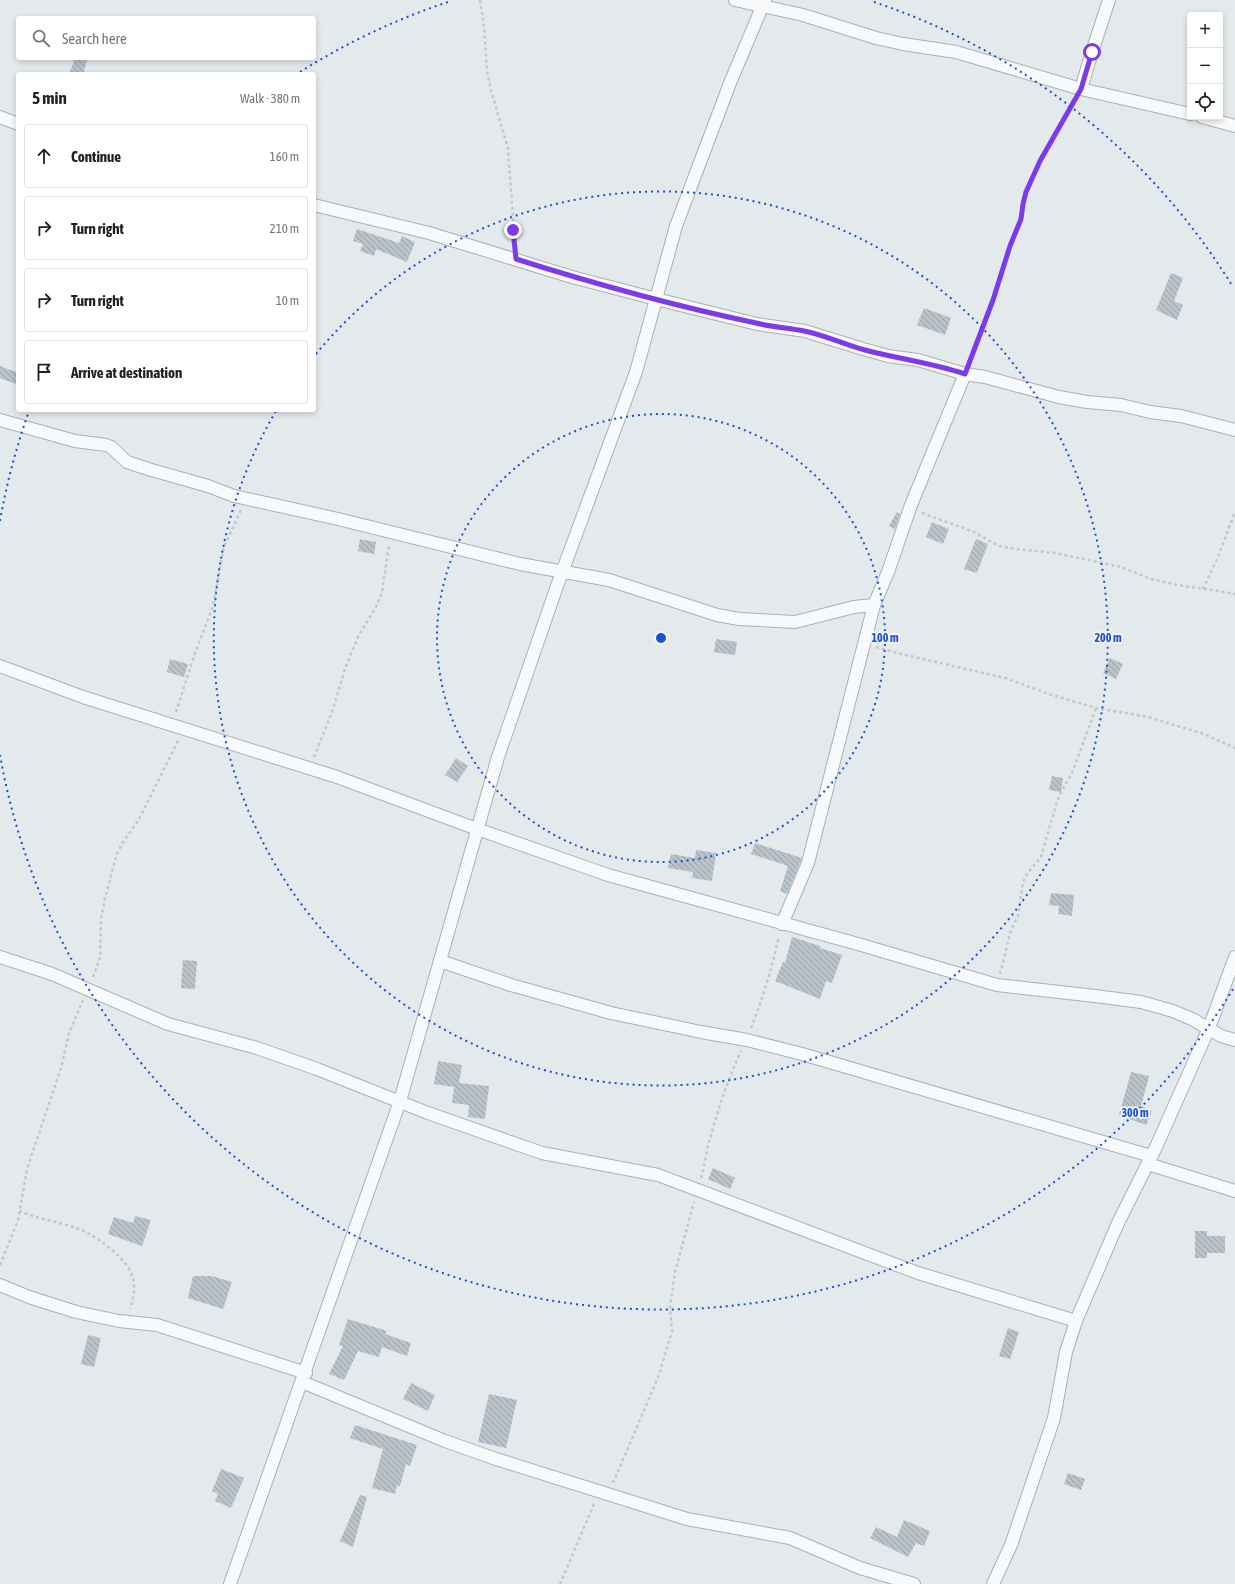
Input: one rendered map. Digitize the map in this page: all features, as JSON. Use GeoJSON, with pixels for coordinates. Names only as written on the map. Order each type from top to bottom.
{"type":"FeatureCollection","features":[{"type":"Feature","properties":{"kind":"street"},"geometry":{"type":"LineString","coordinates":[[735,0],[763,3],[876,38],[903,44],[956,52],[1081,89],[1187,113]]}},
{"type":"Feature","properties":{"kind":"street"},"geometry":{"type":"LineString","coordinates":[[1081,89],[1109,0]]}},
{"type":"Feature","properties":{"kind":"street"},"geometry":{"type":"LineString","coordinates":[[230,1584],[304,1378],[400,1101],[498,757],[563,571],[636,372],[676,226],[730,83],[763,3]]}},
{"type":"Feature","properties":{"kind":"street"},"geometry":{"type":"LineString","coordinates":[[0,117],[16,123]]}},
{"type":"Feature","properties":{"kind":"street"},"geometry":{"type":"LineString","coordinates":[[1213,120],[1235,126]]}},
{"type":"Feature","properties":{"kind":"street"},"geometry":{"type":"LineString","coordinates":[[316,205],[394,224],[516,259],[572,277],[757,324],[805,331],[888,356],[918,360],[965,374],[985,377],[1060,397],[1087,402],[1121,405],[1150,412],[1181,416],[1235,430]]}},
{"type":"Feature","properties":{"kind":"street"},"geometry":{"type":"LineString","coordinates":[[782,924],[808,863],[874,605],[888,572],[910,510],[965,374]]}},
{"type":"Feature","properties":{"kind":"street"},"geometry":{"type":"LineString","coordinates":[[0,420],[75,441],[106,445],[111,447],[127,462],[247,499],[391,532],[520,564],[608,580],[650,592],[699,610],[739,619],[795,622],[854,607],[874,605]]}},
{"type":"Feature","properties":{"kind":"street"},"geometry":{"type":"LineString","coordinates":[[0,666],[83,697],[337,777],[477,829],[608,875],[782,924],[918,960],[997,985],[1141,1002],[1174,1011],[1209,1028],[1221,1036],[1235,1040]]}},
{"type":"Feature","properties":{"kind":"street"},"geometry":{"type":"LineString","coordinates":[[0,957],[52,974],[168,1024],[257,1048],[318,1069],[428,1113],[542,1153],[658,1175],[918,1273],[1076,1321]]}},
{"type":"Feature","properties":{"kind":"street"},"geometry":{"type":"LineString","coordinates":[[993,1584],[1011,1545],[1054,1418],[1066,1352],[1076,1321],[1118,1224],[1150,1160],[1209,1028],[1235,958]]}},
{"type":"Feature","properties":{"kind":"street"},"geometry":{"type":"LineString","coordinates":[[440,961],[511,985],[610,1013],[747,1040],[825,1060],[1150,1160],[1235,1191]]}},
{"type":"Feature","properties":{"kind":"street"},"geometry":{"type":"LineString","coordinates":[[0,1285],[29,1297],[76,1312],[157,1325],[304,1378],[452,1444],[496,1459],[687,1519],[790,1538],[860,1568],[914,1584]]}},
{"type":"Feature","properties":{"kind":"path"},"geometry":{"type":"LineString","coordinates":[[480,0],[488,77],[508,149],[516,259]]}},
{"type":"Feature","properties":{"kind":"path"},"geometry":{"type":"LineString","coordinates":[[965,374],[1021,219],[1023,204],[1031,181],[1040,161],[1081,89]]}},
{"type":"Feature","properties":{"kind":"path"},"geometry":{"type":"LineString","coordinates":[[172,724],[195,653],[213,606],[224,547],[247,499]]}},
{"type":"Feature","properties":{"kind":"path"},"geometry":{"type":"LineString","coordinates":[[910,510],[974,532],[999,546],[1069,556],[1121,567],[1151,579],[1183,586],[1235,594]]}},
{"type":"Feature","properties":{"kind":"path"},"geometry":{"type":"LineString","coordinates":[[1203,589],[1218,558],[1235,512]]}},
{"type":"Feature","properties":{"kind":"path"},"geometry":{"type":"LineString","coordinates":[[310,768],[332,712],[346,666],[382,592],[391,532]]}},
{"type":"Feature","properties":{"kind":"path"},"geometry":{"type":"LineString","coordinates":[[864,643],[893,652],[1005,678],[1049,694],[1096,708],[1148,717],[1204,734],[1235,748]]}},
{"type":"Feature","properties":{"kind":"path"},"geometry":{"type":"LineString","coordinates":[[997,985],[1011,930],[1018,916],[1023,882],[1027,874],[1041,857],[1059,796],[1072,773],[1096,708]]}},
{"type":"Feature","properties":{"kind":"path"},"geometry":{"type":"LineString","coordinates":[[0,1265],[12,1236],[19,1211],[27,1169],[50,1098],[62,1068],[69,1033],[100,958],[102,919],[105,898],[117,854],[138,821],[184,728]]}},
{"type":"Feature","properties":{"kind":"path"},"geometry":{"type":"LineString","coordinates":[[560,1584],[599,1492],[614,1481],[659,1375],[672,1330],[670,1307],[675,1272],[702,1175],[710,1140],[729,1076],[747,1040],[766,987],[782,924]]}},
{"type":"Feature","properties":{"kind":"path"},"geometry":{"type":"LineString","coordinates":[[19,1211],[33,1217],[85,1231],[102,1242],[130,1268],[133,1278],[134,1292],[125,1321]]}},
{"type":"Feature","properties":{"kind":"building"},"geometry":{"type":"Polygon","coordinates":[[[74,60],[87,61],[84,72],[70,72],[74,60]]]}},
{"type":"Feature","properties":{"kind":"building"},"geometry":{"type":"Polygon","coordinates":[[[357,229],[399,243],[402,236],[415,242],[407,262],[376,249],[374,256],[360,251],[363,244],[353,241],[357,229]]]}},
{"type":"Feature","properties":{"kind":"building"},"geometry":{"type":"Polygon","coordinates":[[[1171,273],[1183,278],[1174,301],[1183,305],[1177,320],[1156,310],[1171,273]]]}},
{"type":"Feature","properties":{"kind":"building"},"geometry":{"type":"Polygon","coordinates":[[[924,308],[951,318],[945,335],[917,325],[924,308]]]}},
{"type":"Feature","properties":{"kind":"building"},"geometry":{"type":"Polygon","coordinates":[[[0,366],[16,372],[16,384],[0,378],[0,366]]]}},
{"type":"Feature","properties":{"kind":"building"},"geometry":{"type":"Polygon","coordinates":[[[897,512],[900,514],[895,529],[889,526],[897,512]]]}},
{"type":"Feature","properties":{"kind":"building"},"geometry":{"type":"Polygon","coordinates":[[[932,522],[949,529],[943,544],[926,537],[932,522]]]}},
{"type":"Feature","properties":{"kind":"building"},"geometry":{"type":"Polygon","coordinates":[[[360,539],[376,542],[374,554],[358,551],[360,539]]]}},
{"type":"Feature","properties":{"kind":"building"},"geometry":{"type":"Polygon","coordinates":[[[976,539],[988,544],[977,573],[964,569],[976,539]]]}},
{"type":"Feature","properties":{"kind":"building"},"geometry":{"type":"Polygon","coordinates":[[[716,639],[737,642],[735,655],[714,652],[716,639]]]}},
{"type":"Feature","properties":{"kind":"building"},"geometry":{"type":"Polygon","coordinates":[[[1110,658],[1123,664],[1116,679],[1103,673],[1110,658]]]}},
{"type":"Feature","properties":{"kind":"building"},"geometry":{"type":"Polygon","coordinates":[[[170,659],[188,664],[184,677],[167,672],[170,659]]]}},
{"type":"Feature","properties":{"kind":"building"},"geometry":{"type":"Polygon","coordinates":[[[456,758],[468,766],[457,782],[445,775],[456,758]]]}},
{"type":"Feature","properties":{"kind":"building"},"geometry":{"type":"Polygon","coordinates":[[[1052,776],[1063,778],[1061,792],[1049,790],[1052,776]]]}},
{"type":"Feature","properties":{"kind":"building"},"geometry":{"type":"Polygon","coordinates":[[[755,843],[802,858],[787,894],[780,891],[788,866],[751,854],[755,843]]]}},
{"type":"Feature","properties":{"kind":"building"},"geometry":{"type":"Polygon","coordinates":[[[696,850],[716,853],[712,881],[692,878],[693,872],[668,868],[671,854],[695,858],[696,850]]]}},
{"type":"Feature","properties":{"kind":"building"},"geometry":{"type":"Polygon","coordinates":[[[1051,893],[1074,895],[1072,916],[1058,914],[1059,906],[1049,905],[1051,893]]]}},
{"type":"Feature","properties":{"kind":"building"},"geometry":{"type":"Polygon","coordinates":[[[792,937],[842,955],[832,983],[826,981],[820,999],[775,981],[783,962],[785,963],[792,937]]]}},
{"type":"Feature","properties":{"kind":"building"},"geometry":{"type":"Polygon","coordinates":[[[183,960],[197,961],[195,989],[181,988],[183,960]]]}},
{"type":"Feature","properties":{"kind":"building"},"geometry":{"type":"Polygon","coordinates":[[[438,1061],[462,1065],[459,1083],[489,1086],[485,1119],[468,1117],[469,1105],[452,1103],[454,1087],[434,1084],[438,1061]]]}},
{"type":"Feature","properties":{"kind":"building"},"geometry":{"type":"Polygon","coordinates":[[[1131,1072],[1149,1076],[1141,1106],[1152,1111],[1146,1125],[1119,1115],[1131,1072]]]}},
{"type":"Feature","properties":{"kind":"building"},"geometry":{"type":"Polygon","coordinates":[[[713,1168],[735,1178],[730,1189],[708,1179],[713,1168]]]}},
{"type":"Feature","properties":{"kind":"building"},"geometry":{"type":"Polygon","coordinates":[[[135,1216],[151,1220],[142,1246],[108,1234],[114,1217],[133,1223],[135,1216]]]}},
{"type":"Feature","properties":{"kind":"building"},"geometry":{"type":"Polygon","coordinates":[[[1195,1231],[1207,1231],[1207,1236],[1225,1236],[1225,1253],[1207,1253],[1207,1258],[1195,1258],[1195,1231]]]}},
{"type":"Feature","properties":{"kind":"building"},"geometry":{"type":"Polygon","coordinates":[[[193,1276],[212,1276],[232,1282],[223,1309],[188,1298],[193,1276]]]}},
{"type":"Feature","properties":{"kind":"building"},"geometry":{"type":"Polygon","coordinates":[[[348,1319],[387,1331],[385,1334],[411,1343],[407,1356],[382,1347],[379,1357],[358,1351],[344,1380],[329,1374],[343,1346],[339,1345],[348,1319]]]}},
{"type":"Feature","properties":{"kind":"building"},"geometry":{"type":"Polygon","coordinates":[[[1008,1328],[1019,1332],[1010,1359],[999,1356],[1008,1328]]]}},
{"type":"Feature","properties":{"kind":"building"},"geometry":{"type":"Polygon","coordinates":[[[88,1335],[101,1338],[94,1367],[81,1364],[88,1335]]]}},
{"type":"Feature","properties":{"kind":"building"},"geometry":{"type":"Polygon","coordinates":[[[411,1383],[435,1395],[428,1411],[403,1399],[411,1383]]]}},
{"type":"Feature","properties":{"kind":"building"},"geometry":{"type":"Polygon","coordinates":[[[489,1394],[517,1400],[506,1448],[478,1442],[489,1394]]]}},
{"type":"Feature","properties":{"kind":"building"},"geometry":{"type":"Polygon","coordinates":[[[355,1425],[417,1445],[410,1466],[406,1464],[400,1486],[397,1485],[395,1494],[372,1488],[383,1449],[350,1438],[355,1425]]]}},
{"type":"Feature","properties":{"kind":"building"},"geometry":{"type":"Polygon","coordinates":[[[221,1469],[244,1478],[231,1508],[215,1501],[218,1494],[212,1491],[221,1469]]]}},
{"type":"Feature","properties":{"kind":"building"},"geometry":{"type":"Polygon","coordinates":[[[1068,1473],[1085,1479],[1081,1490],[1064,1484],[1068,1473]]]}},
{"type":"Feature","properties":{"kind":"building"},"geometry":{"type":"Polygon","coordinates":[[[360,1495],[367,1497],[353,1547],[340,1541],[360,1495]]]}},
{"type":"Feature","properties":{"kind":"building"},"geometry":{"type":"Polygon","coordinates":[[[904,1520],[930,1531],[924,1546],[916,1543],[908,1557],[870,1538],[876,1527],[897,1537],[904,1520]]]}},
{"type":"Feature","properties":{"kind":"route"},"geometry":{"type":"LineString","coordinates":[[513,230],[516,259],[572,277],[757,324],[805,331],[888,356],[918,360],[965,374],[1021,219],[1026,192],[1040,161],[1081,89],[1092,52]]}}]}
